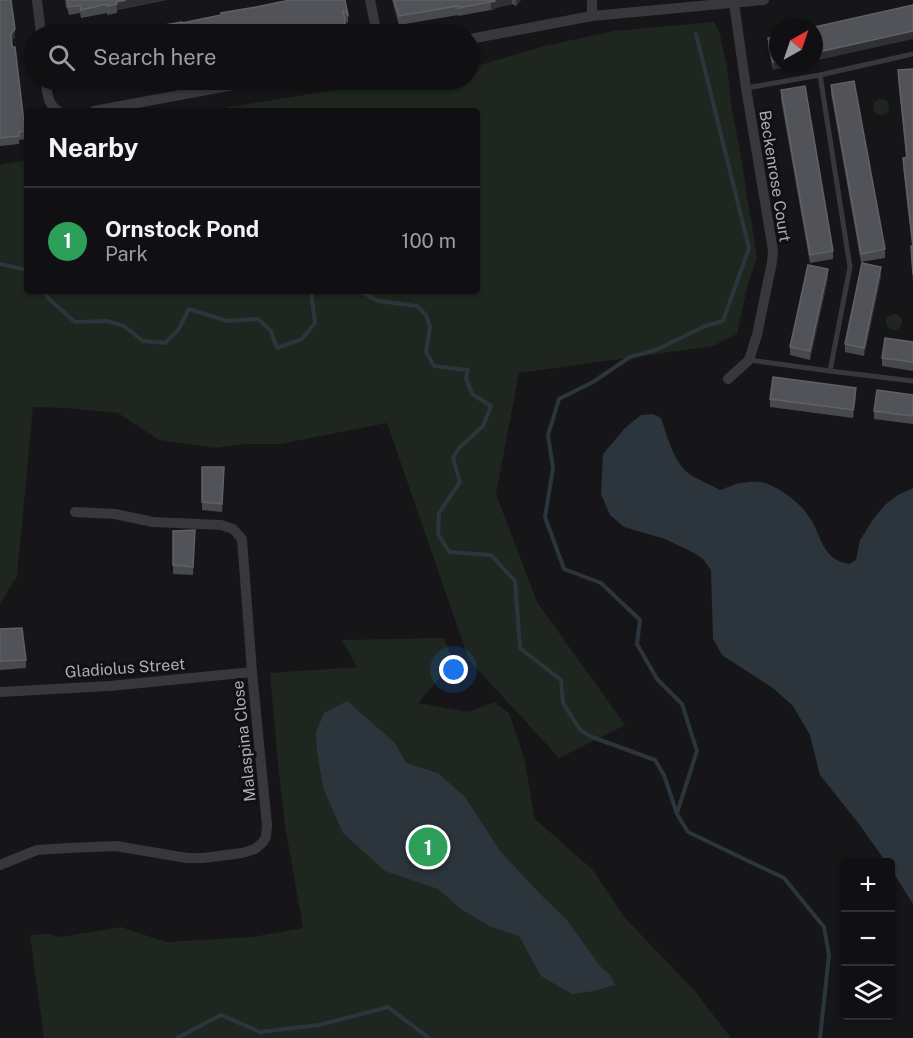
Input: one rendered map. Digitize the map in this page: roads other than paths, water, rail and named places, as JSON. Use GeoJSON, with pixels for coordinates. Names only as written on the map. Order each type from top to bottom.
{"type":"FeatureCollection","features":[{"type":"Feature","properties":{"kind":"street"},"geometry":{"type":"LineString","coordinates":[[37,0],[40,24]]}},
{"type":"Feature","properties":{"kind":"street"},"geometry":{"type":"LineString","coordinates":[[370,0],[375,24]]}},
{"type":"Feature","properties":{"kind":"street"},"geometry":{"type":"LineString","coordinates":[[592,0],[592,16]]}},
{"type":"Feature","properties":{"kind":"street"},"geometry":{"type":"LineString","coordinates":[[480,37],[592,16],[764,0]]}},
{"type":"Feature","properties":{"kind":"street","name":"Beckenrose Court"},"geometry":{"type":"LineString","coordinates":[[734,3],[773,250],[759,326],[749,360]]}},
{"type":"Feature","properties":{"kind":"street"},"geometry":{"type":"LineString","coordinates":[[47,90],[48,99],[54,108]]}},
{"type":"Feature","properties":{"kind":"street"},"geometry":{"type":"LineString","coordinates":[[110,108],[207,90]]}},
{"type":"Feature","properties":{"kind":"street"},"geometry":{"type":"LineString","coordinates":[[728,379],[749,360]]}},
{"type":"Feature","properties":{"kind":"street","name":"Malaspina Close"},"geometry":{"type":"LineString","coordinates":[[0,865],[30,852],[44,849],[116,846],[175,857],[203,858],[242,854],[259,846],[268,831],[252,672],[242,539],[232,529],[221,525],[153,522],[115,514],[75,512]]}},
{"type":"Feature","properties":{"kind":"street","name":"Gladiolus Street"},"geometry":{"type":"LineString","coordinates":[[0,692],[121,685],[252,672]]}},
{"type":"Feature","properties":{"kind":"lane"},"geometry":{"type":"LineString","coordinates":[[746,88],[820,75],[913,54]]}},
{"type":"Feature","properties":{"kind":"lane"},"geometry":{"type":"LineString","coordinates":[[820,75],[850,267],[830,371]]}},
{"type":"Feature","properties":{"kind":"lane"},"geometry":{"type":"LineString","coordinates":[[749,360],[913,381]]}},
{"type":"Feature","properties":{"kind":"waterway"},"geometry":{"type":"LineString","coordinates":[[677,813],[697,751],[682,704],[657,679],[637,644],[640,620],[601,583],[564,569],[545,517],[553,468],[548,435],[559,399],[593,382],[630,357],[656,350],[705,326],[723,321],[749,248],[696,34]]}},
{"type":"Feature","properties":{"kind":"waterway"},"geometry":{"type":"LineString","coordinates":[[0,264],[24,269]]}},
{"type":"Feature","properties":{"kind":"waterway"},"geometry":{"type":"LineString","coordinates":[[46,294],[75,322],[107,321],[124,326],[143,341],[165,343],[178,330],[189,309],[227,321],[258,319],[271,331],[277,348],[302,339],[315,323],[311,294]]}},
{"type":"Feature","properties":{"kind":"waterway"},"geometry":{"type":"LineString","coordinates":[[365,294],[378,301],[417,306],[426,315],[430,327],[426,352],[434,366],[468,370],[466,378],[472,394],[491,406],[483,426],[459,448],[453,458],[460,482],[439,513],[438,534],[449,552],[491,555],[515,581],[520,648],[561,680],[563,703],[580,730],[592,737],[655,760],[664,775],[677,814],[688,832],[784,878],[824,927],[829,955],[820,1038]]}},
{"type":"Feature","properties":{"kind":"waterway"},"geometry":{"type":"LineString","coordinates":[[177,1038],[221,1015],[260,1032],[319,1025],[388,1007],[429,1038]]}},
{"type":"Feature","properties":{"kind":"place","name":"Ornstock Pond"},"geometry":{"type":"Point","coordinates":[428,847]}}]}
